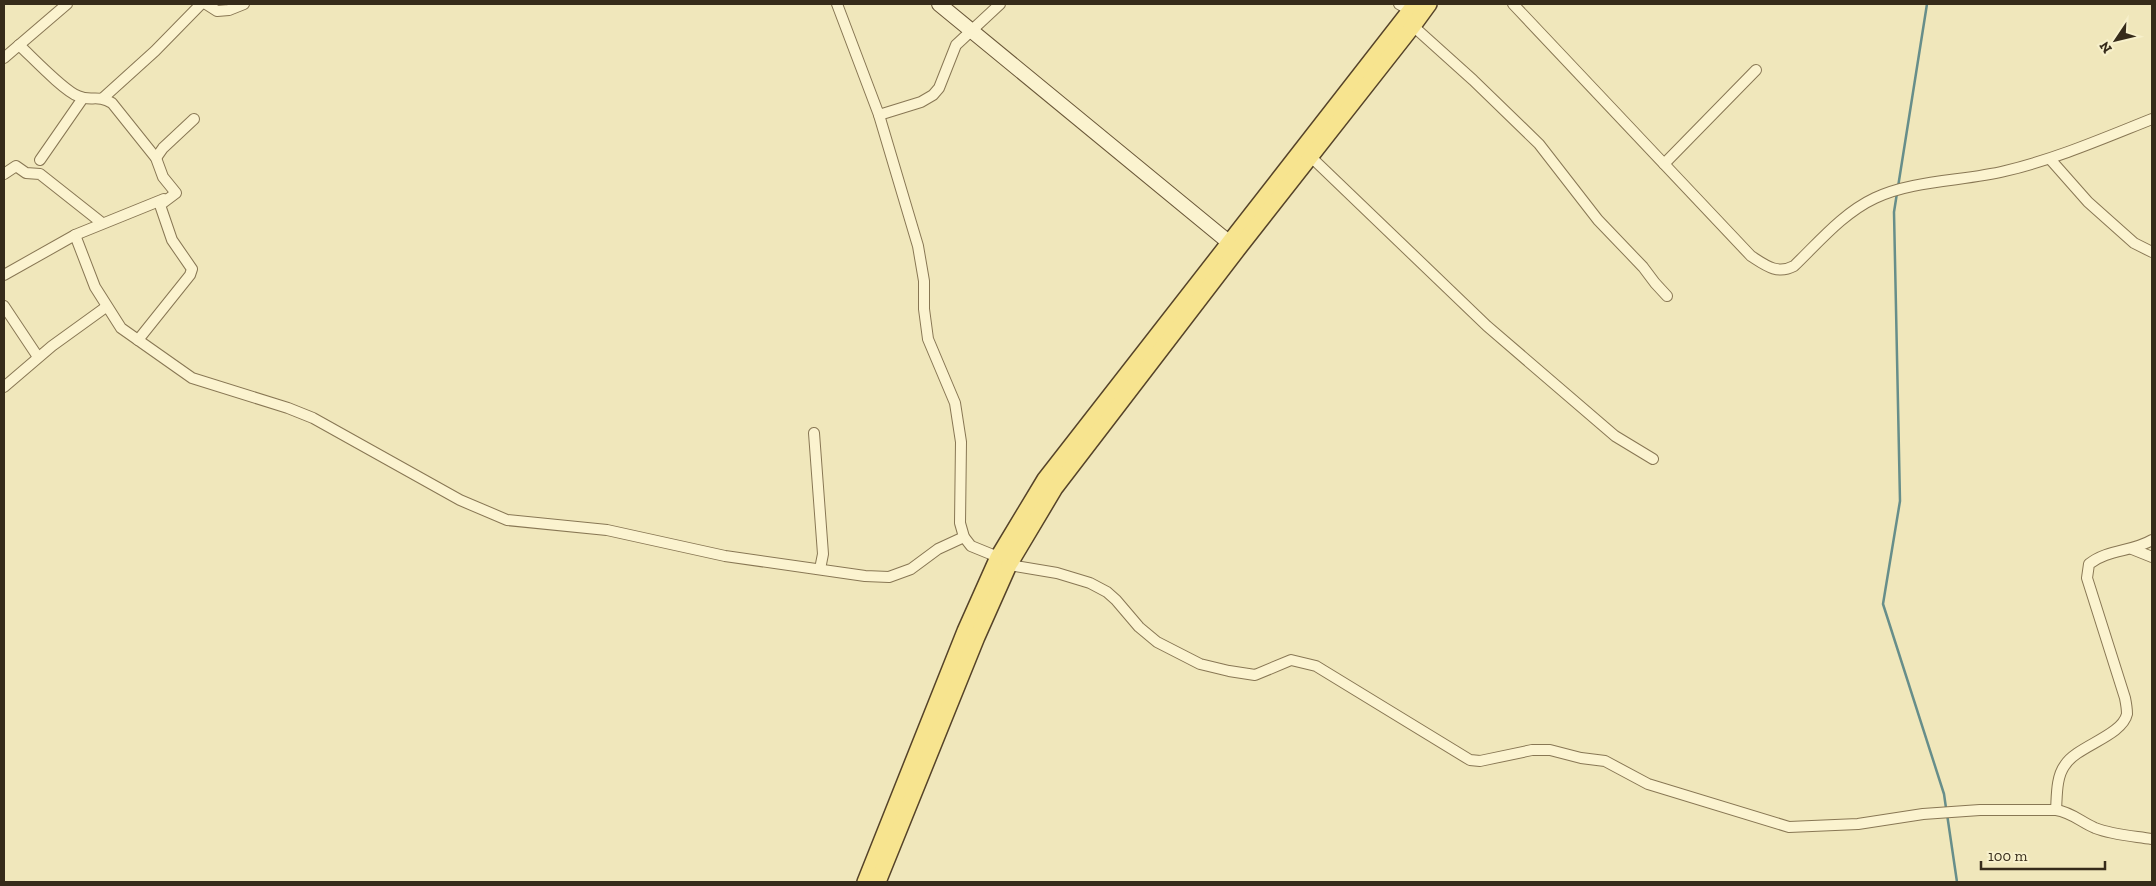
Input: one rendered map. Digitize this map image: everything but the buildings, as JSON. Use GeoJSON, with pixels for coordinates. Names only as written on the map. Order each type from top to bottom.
{"type":"FeatureCollection","features":[{"type":"Feature","properties":{"kind":"main road"},"geometry":{"type":"LineString","coordinates":[[938,4],[1234,246]]}},
{"type":"Feature","properties":{"kind":"main road"},"geometry":{"type":"LineString","coordinates":[[1234,246],[1311,156],[1429,4]]}},
{"type":"Feature","properties":{"kind":"main road"},"geometry":{"type":"LineString","coordinates":[[864,882],[965,630],[1003,561],[1408,6]]}},
{"type":"Feature","properties":{"kind":"main road"},"geometry":{"type":"LineString","coordinates":[[878,882],[973,646],[1003,561]]}},
{"type":"Feature","properties":{"kind":"street"},"geometry":{"type":"LineString","coordinates":[[4,58],[67,4]]}},
{"type":"Feature","properties":{"kind":"street"},"geometry":{"type":"LineString","coordinates":[[102,98],[155,51],[201,4]]}},
{"type":"Feature","properties":{"kind":"street"},"geometry":{"type":"LineString","coordinates":[[206,4],[217,11],[228,10],[244,4]]}},
{"type":"Feature","properties":{"kind":"street"},"geometry":{"type":"LineString","coordinates":[[837,4],[879,115],[918,246],[924,281],[924,309],[928,340],[955,403],[961,442],[960,523],[964,537],[971,546],[1003,561],[1057,573],[1090,583],[1107,592],[1116,600],[1139,627],[1156,642],[1200,664],[1255,675],[1291,660],[1316,666],[1470,760],[1480,761],[1532,750],[1550,750],[1581,758],[1605,761],[1648,784],[1789,827],[1858,824],[1923,814],[1980,810],[2056,810],[2066,812],[2094,827],[2118,835],[2152,839]]}},
{"type":"Feature","properties":{"kind":"street"},"geometry":{"type":"LineString","coordinates":[[879,115],[921,102],[933,95],[939,88],[956,45],[1000,4]]}},
{"type":"Feature","properties":{"kind":"street"},"geometry":{"type":"LineString","coordinates":[[1512,4],[1751,256],[1774,270],[1786,270],[1794,266],[1856,209],[1876,198],[1904,189],[2004,172],[2050,159],[2152,119]]}},
{"type":"Feature","properties":{"kind":"street"},"geometry":{"type":"LineString","coordinates":[[1413,26],[1473,80],[1539,144],[1567,183],[1584,200],[1598,220],[1620,246],[1643,266],[1667,296]]}},
{"type":"Feature","properties":{"kind":"street"},"geometry":{"type":"LineString","coordinates":[[19,46],[72,93],[83,98],[102,98],[112,103],[156,158],[163,177],[176,192]]}},
{"type":"Feature","properties":{"kind":"street"},"geometry":{"type":"LineString","coordinates":[[1664,164],[1756,70]]}},
{"type":"Feature","properties":{"kind":"street"},"geometry":{"type":"LineString","coordinates":[[40,160],[83,98]]}},
{"type":"Feature","properties":{"kind":"street"},"geometry":{"type":"LineString","coordinates":[[156,158],[163,148],[194,119]]}},
{"type":"Feature","properties":{"kind":"street"},"geometry":{"type":"LineString","coordinates":[[1311,156],[1487,326],[1615,436],[1653,459]]}},
{"type":"Feature","properties":{"kind":"street"},"geometry":{"type":"LineString","coordinates":[[2050,159],[2088,202],[2134,243],[2152,252]]}},
{"type":"Feature","properties":{"kind":"street"},"geometry":{"type":"LineString","coordinates":[[4,174],[16,166],[26,173],[40,174],[102,223]]}},
{"type":"Feature","properties":{"kind":"street"},"geometry":{"type":"LineString","coordinates":[[4,276],[75,234],[156,203],[176,192]]}},
{"type":"Feature","properties":{"kind":"street"},"geometry":{"type":"LineString","coordinates":[[138,340],[190,275],[192,269],[172,240],[160,205],[176,192]]}},
{"type":"Feature","properties":{"kind":"street"},"geometry":{"type":"LineString","coordinates":[[75,234],[95,287],[121,328],[192,378],[314,418],[460,500],[507,520],[607,530],[725,556],[820,570],[889,577],[911,569],[938,549],[964,537]]}},
{"type":"Feature","properties":{"kind":"street"},"geometry":{"type":"LineString","coordinates":[[4,306],[38,357]]}},
{"type":"Feature","properties":{"kind":"street"},"geometry":{"type":"LineString","coordinates":[[4,387],[38,357],[106,307]]}},
{"type":"Feature","properties":{"kind":"street"},"geometry":{"type":"LineString","coordinates":[[814,434],[823,554],[820,570]]}},
{"type":"Feature","properties":{"kind":"street"},"geometry":{"type":"LineString","coordinates":[[2056,810],[2058,784],[2064,766],[2071,757],[2119,726],[2126,714],[2125,698],[2087,578],[2090,564],[2100,556],[2132,549],[2152,540]]}},
{"type":"Feature","properties":{"kind":"street"},"geometry":{"type":"LineString","coordinates":[[2132,549],[2152,558]]}},
{"type":"Feature","properties":{"kind":"waterway"},"geometry":{"type":"LineString","coordinates":[[1898,187],[1927,4]]}},
{"type":"Feature","properties":{"kind":"waterway"},"geometry":{"type":"LineString","coordinates":[[1897,193],[1894,212],[1900,501],[1883,604],[1944,794],[1946,808]]}},
{"type":"Feature","properties":{"kind":"waterway"},"geometry":{"type":"LineString","coordinates":[[1947,814],[1957,882]]}}]}
